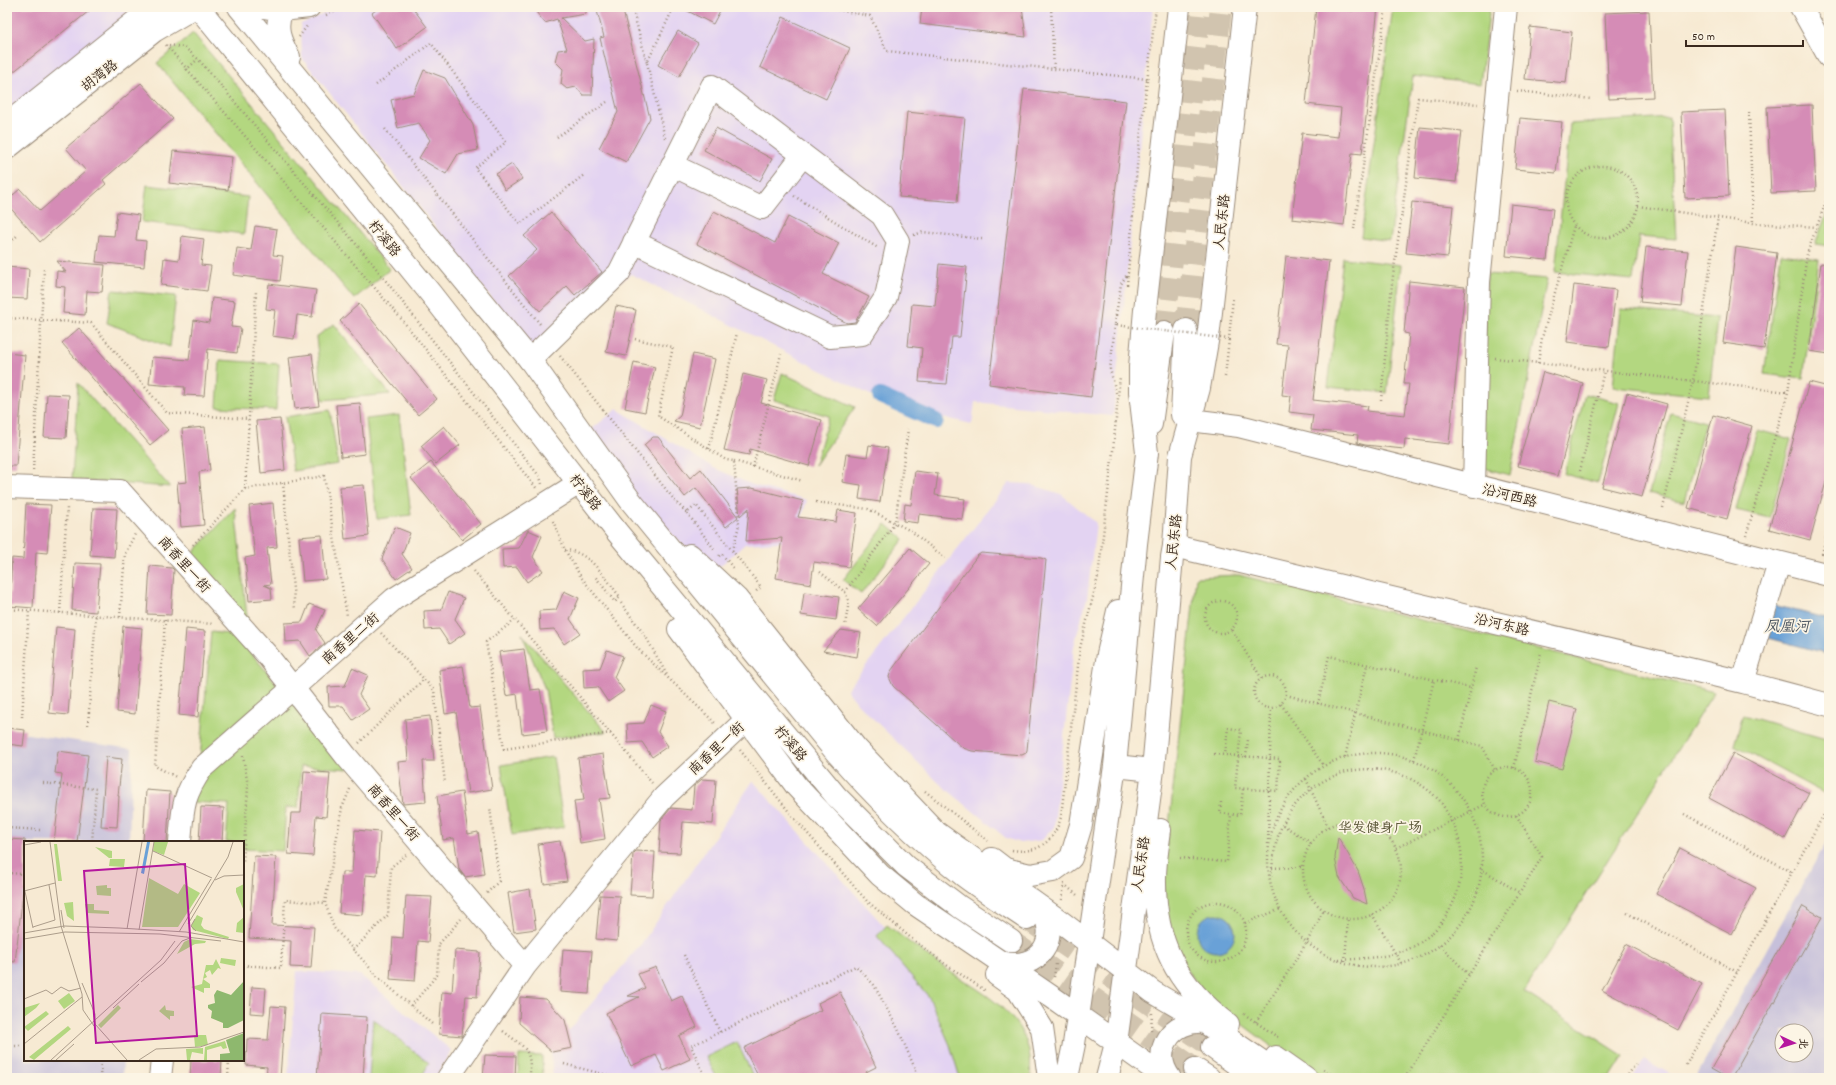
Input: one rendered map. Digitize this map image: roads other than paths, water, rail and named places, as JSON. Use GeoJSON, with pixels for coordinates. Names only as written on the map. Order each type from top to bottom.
{"type":"FeatureCollection","features":[{"type":"Feature","properties":{"kind":"main road","name":"胡湾路"},"geometry":{"type":"LineString","coordinates":[[7,124],[142,16],[158,7]]}},
{"type":"Feature","properties":{"kind":"main road","name":"胡湾路"},"geometry":{"type":"LineString","coordinates":[[7,148],[154,32],[196,7]]}},
{"type":"Feature","properties":{"kind":"main road","name":"柠溪路"},"geometry":{"type":"LineString","coordinates":[[196,7],[431,294],[617,532],[836,796],[906,866],[960,907],[1011,941]]}},
{"type":"Feature","properties":{"kind":"main road","name":"柠溪路"},"geometry":{"type":"LineString","coordinates":[[239,7],[352,144],[541,349],[630,500],[834,751],[868,789],[920,838],[965,876],[1033,913]]}},
{"type":"Feature","properties":{"kind":"main road"},"geometry":{"type":"LineString","coordinates":[[272,9],[309,7]]}},
{"type":"Feature","properties":{"kind":"main road"},"geometry":{"type":"LineString","coordinates":[[1147,453],[1140,392],[1140,367],[1179,7]]}},
{"type":"Feature","properties":{"kind":"main road","name":"人民东路"},"geometry":{"type":"LineString","coordinates":[[1107,1078],[1116,1043],[1153,770],[1180,456],[1205,361],[1245,7]]}},
{"type":"Feature","properties":{"kind":"main road"},"geometry":{"type":"LineString","coordinates":[[1474,486],[1479,282],[1506,7]]}},
{"type":"Feature","properties":{"kind":"main road"},"geometry":{"type":"LineString","coordinates":[[1801,7],[1829,57]]}},
{"type":"Feature","properties":{"kind":"main road"},"geometry":{"type":"LineString","coordinates":[[272,9],[278,17],[278,34],[304,86]]}},
{"type":"Feature","properties":{"kind":"main road"},"geometry":{"type":"LineString","coordinates":[[541,349],[619,273],[634,242],[672,165],[712,86],[882,215],[896,250],[886,297],[862,334],[830,337],[634,242]]}},
{"type":"Feature","properties":{"kind":"main road"},"geometry":{"type":"LineString","coordinates":[[326,165],[352,144]]}},
{"type":"Feature","properties":{"kind":"main road"},"geometry":{"type":"LineString","coordinates":[[672,165],[762,208],[803,155]]}},
{"type":"Feature","properties":{"kind":"main road"},"geometry":{"type":"LineString","coordinates":[[1180,456],[1186,330]]}},
{"type":"Feature","properties":{"kind":"main road"},"geometry":{"type":"LineString","coordinates":[[1067,1078],[1074,1044],[1089,945],[1114,766],[1136,544],[1164,332]]}},
{"type":"Feature","properties":{"kind":"main road","name":"沿河西路"},"geometry":{"type":"LineString","coordinates":[[1190,420],[1239,426],[1823,574]]}},
{"type":"Feature","properties":{"kind":"main road","name":"南香里二街"},"geometry":{"type":"LineString","coordinates":[[180,841],[183,804],[191,784],[202,768],[394,600],[579,483]]}},
{"type":"Feature","properties":{"kind":"main road","name":"南香里一街"},"geometry":{"type":"LineString","coordinates":[[7,486],[120,491],[267,655],[292,689],[352,763],[525,966],[664,796],[747,719]]}},
{"type":"Feature","properties":{"kind":"main road"},"geometry":{"type":"LineString","coordinates":[[630,500],[737,599],[856,748],[937,833],[1033,913],[1089,945],[1153,992],[1204,1022],[1286,1078]]}},
{"type":"Feature","properties":{"kind":"main road"},"geometry":{"type":"LineString","coordinates":[[617,532],[654,596],[797,787],[880,875],[915,904],[1078,1015],[1166,1078]]}},
{"type":"Feature","properties":{"kind":"main road"},"geometry":{"type":"LineString","coordinates":[[856,748],[960,835],[1005,869],[1030,875],[1053,871],[1071,858],[1081,825],[1108,654],[1136,544]]}},
{"type":"Feature","properties":{"kind":"main road"},"geometry":{"type":"LineString","coordinates":[[1173,551],[1180,622],[1155,877],[1156,908],[1167,953],[1186,986],[1212,1012],[1312,1072]]}},
{"type":"Feature","properties":{"kind":"main road","name":"沿河东路"},"geometry":{"type":"LineString","coordinates":[[1173,551],[1546,635],[1743,682],[1829,705]]}},
{"type":"Feature","properties":{"kind":"main road"},"geometry":{"type":"LineString","coordinates":[[1743,682],[1779,562]]}},
{"type":"Feature","properties":{"kind":"main road"},"geometry":{"type":"LineString","coordinates":[[1114,766],[1153,770]]}},
{"type":"Feature","properties":{"kind":"main road"},"geometry":{"type":"LineString","coordinates":[[915,904],[952,944],[1018,990],[1042,1028],[1049,1078]]}},
{"type":"Feature","properties":{"kind":"main road"},"geometry":{"type":"LineString","coordinates":[[1001,962],[1012,965],[1026,964],[1036,958],[1043,950],[1049,937],[1049,926],[1046,917],[1033,913]]}},
{"type":"Feature","properties":{"kind":"main road"},"geometry":{"type":"LineString","coordinates":[[448,1078],[525,966]]}},
{"type":"Feature","properties":{"kind":"main road"},"geometry":{"type":"LineString","coordinates":[[1170,1078],[1163,1066],[1163,1051],[1168,1037],[1182,1024],[1195,1021],[1204,1022]]}},
{"type":"Feature","properties":{"kind":"main road"},"geometry":{"type":"LineString","coordinates":[[1212,1047],[1256,1078]]}},
{"type":"Feature","properties":{"kind":"main road"},"geometry":{"type":"LineString","coordinates":[[160,1078],[162,1061]]}},
{"type":"Feature","properties":{"kind":"water","name":"凤凰河"},"geometry":{"type":"Polygon","coordinates":[[[1773,605],[1829,619],[1829,654],[1765,637],[1773,605]]]}},
{"type":"Feature","properties":{"kind":"water"},"geometry":{"type":"Polygon","coordinates":[[[1216,914],[1229,920],[1235,933],[1229,946],[1216,952],[1203,946],[1197,933],[1203,920],[1216,914]]]}},
{"type":"Feature","properties":{"kind":"waterway"},"geometry":{"type":"LineString","coordinates":[[880,396],[936,421]]}},
{"type":"Feature","properties":{"kind":"tunnel"},"geometry":{"type":"LineString","coordinates":[[1164,332],[1200,7]]}},
{"type":"Feature","properties":{"kind":"tunnel"},"geometry":{"type":"LineString","coordinates":[[1186,330],[1221,7]]}},
{"type":"Feature","properties":{"kind":"tunnel"},"geometry":{"type":"LineString","coordinates":[[1027,919],[1212,1047]]}},
{"type":"Feature","properties":{"kind":"tunnel"},"geometry":{"type":"LineString","coordinates":[[1011,941],[1195,1069]]}},
{"type":"Feature","properties":{"kind":"park label","name":"华发健身广场"},"geometry":{"type":"Point","coordinates":[1380,827]}}]}
